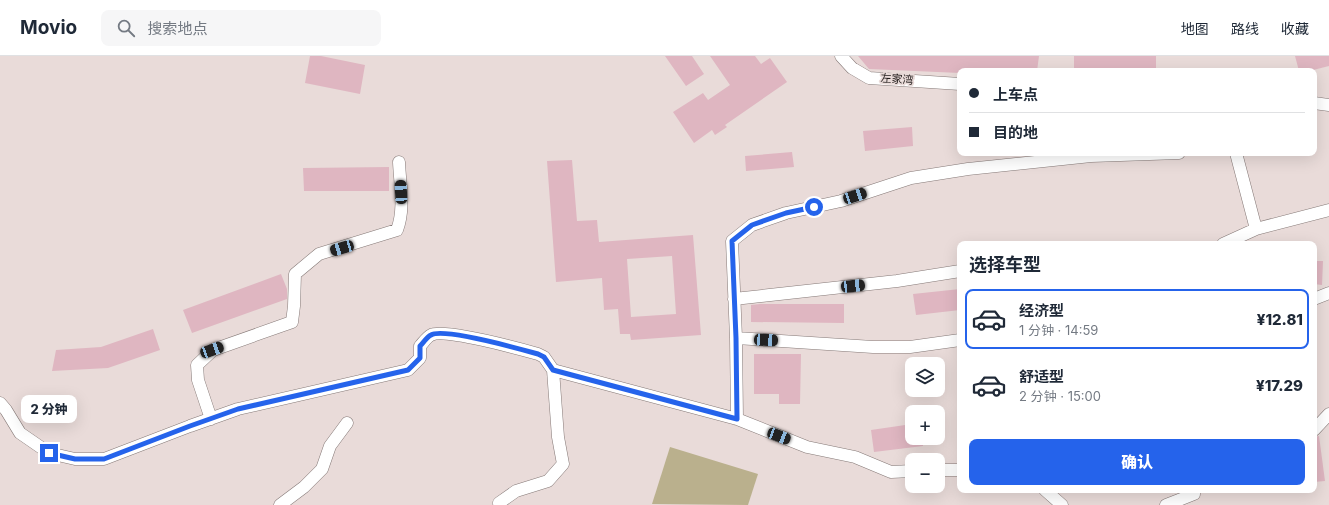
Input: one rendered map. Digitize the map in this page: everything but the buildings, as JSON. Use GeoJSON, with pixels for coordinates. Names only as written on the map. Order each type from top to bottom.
{"type":"FeatureCollection","features":[{"type":"Feature","properties":{"kind":"street","name":"左家湾"},"geometry":{"type":"LineString","coordinates":[[841,56],[852,68],[869,78],[957,84]]}},
{"type":"Feature","properties":{"kind":"street"},"geometry":{"type":"LineString","coordinates":[[1317,103],[1329,105]]}},
{"type":"Feature","properties":{"kind":"street"},"geometry":{"type":"LineString","coordinates":[[737,419],[736,338],[732,241],[752,225],[786,213],[841,201],[912,178],[968,169],[1091,156]]}},
{"type":"Feature","properties":{"kind":"street"},"geometry":{"type":"LineString","coordinates":[[1237,156],[1256,229]]}},
{"type":"Feature","properties":{"kind":"street"},"geometry":{"type":"LineString","coordinates":[[210,419],[198,380],[197,365],[212,350],[292,322],[295,274],[319,254],[397,230],[400,222],[401,206],[399,162]]}},
{"type":"Feature","properties":{"kind":"street"},"geometry":{"type":"LineString","coordinates":[[1230,241],[1256,229],[1329,210]]}},
{"type":"Feature","properties":{"kind":"street"},"geometry":{"type":"LineString","coordinates":[[734,299],[897,281],[957,271]]}},
{"type":"Feature","properties":{"kind":"street"},"geometry":{"type":"LineString","coordinates":[[1317,298],[1329,293]]}},
{"type":"Feature","properties":{"kind":"street"},"geometry":{"type":"LineString","coordinates":[[0,403],[20,433],[49,453],[75,459],[104,459],[238,409],[408,370],[420,358],[420,346],[431,335],[444,333],[489,342],[538,354],[544,357],[553,370],[558,437],[563,464],[548,481],[516,491],[499,503],[500,505]]}},
{"type":"Feature","properties":{"kind":"street"},"geometry":{"type":"LineString","coordinates":[[736,338],[873,347],[910,347],[957,340]]}},
{"type":"Feature","properties":{"kind":"street"},"geometry":{"type":"LineString","coordinates":[[553,370],[737,419],[807,447],[855,457],[891,472],[905,471]]}},
{"type":"Feature","properties":{"kind":"street"},"geometry":{"type":"LineString","coordinates":[[1317,427],[1329,414]]}},
{"type":"Feature","properties":{"kind":"street"},"geometry":{"type":"LineString","coordinates":[[280,505],[304,487],[322,469],[330,446],[347,423]]}},
{"type":"Feature","properties":{"kind":"street"},"geometry":{"type":"LineString","coordinates":[[945,470],[957,470]]}},
{"type":"Feature","properties":{"kind":"street"},"geometry":{"type":"LineString","coordinates":[[1048,493],[1062,505]]}},
{"type":"Feature","properties":{"kind":"street"},"geometry":{"type":"LineString","coordinates":[[1166,505],[1194,493]]}},
{"type":"Feature","properties":{"kind":"shaded area"},"geometry":{"type":"Polygon","coordinates":[[[670,447],[758,474],[748,505],[652,504],[670,447]]]}},
{"type":"Feature","properties":{"kind":"route"},"geometry":{"type":"LineString","coordinates":[[49,453],[75,459],[104,459],[238,409],[408,370],[420,358],[420,346],[431,335],[444,333],[538,354],[544,357],[553,370],[737,419],[736,338],[732,241],[752,225],[786,213],[814,207]]}}]}
